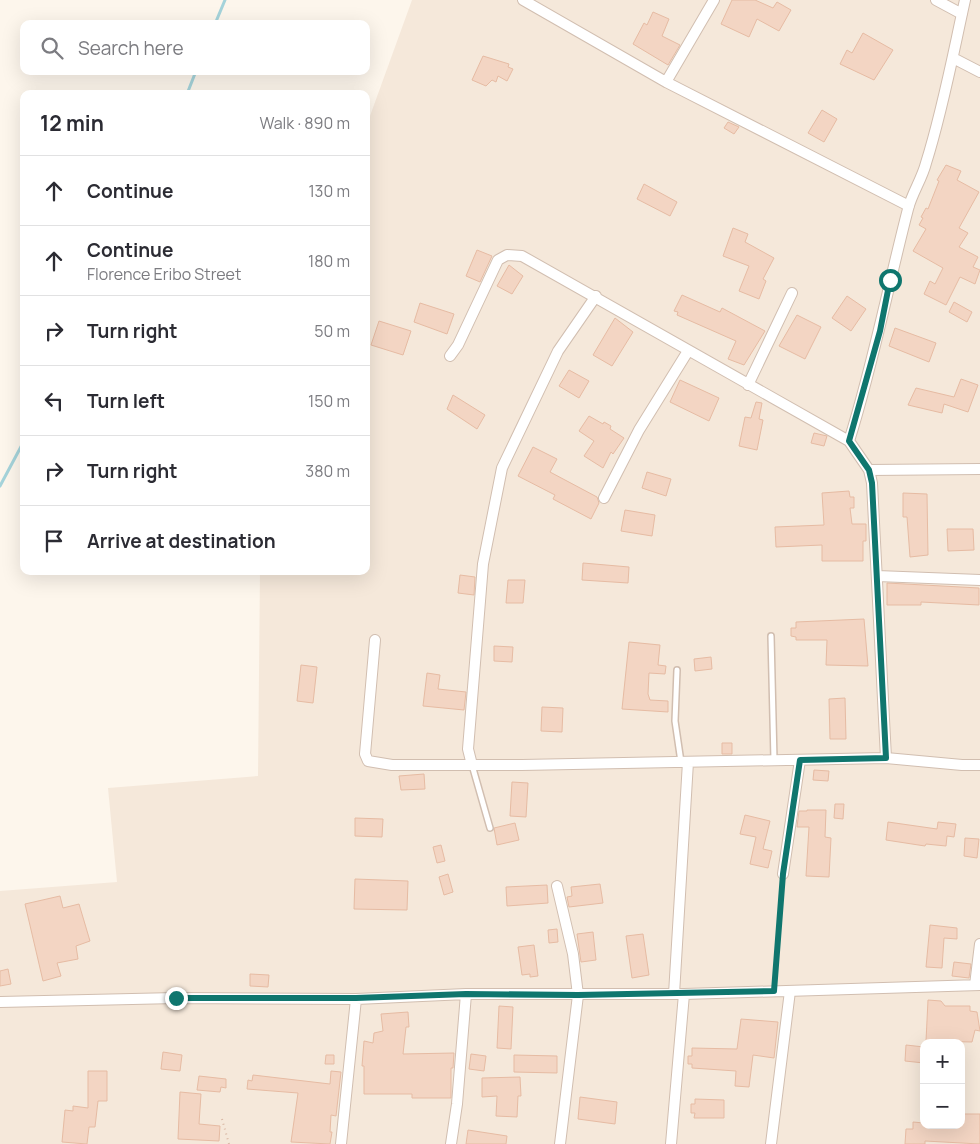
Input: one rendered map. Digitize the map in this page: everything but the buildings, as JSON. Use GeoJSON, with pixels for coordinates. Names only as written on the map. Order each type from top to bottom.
{"type":"FeatureCollection","features":[{"type":"Feature","properties":{"kind":"street"},"geometry":{"type":"LineString","coordinates":[[523,0],[666,82],[909,206]]}},
{"type":"Feature","properties":{"kind":"street"},"geometry":{"type":"LineString","coordinates":[[666,82],[714,0]]}},
{"type":"Feature","properties":{"kind":"street"},"geometry":{"type":"LineString","coordinates":[[936,0],[962,14]]}},
{"type":"Feature","properties":{"kind":"street"},"geometry":{"type":"LineString","coordinates":[[849,441],[880,331],[890,280],[909,206],[926,164],[953,58],[965,0]]}},
{"type":"Feature","properties":{"kind":"street"},"geometry":{"type":"LineString","coordinates":[[953,58],[980,72]]}},
{"type":"Feature","properties":{"kind":"street"},"geometry":{"type":"LineString","coordinates":[[450,356],[458,345],[498,260],[507,255],[522,256],[596,296],[688,351],[849,441],[869,470],[872,483],[886,758]]}},
{"type":"Feature","properties":{"kind":"street"},"geometry":{"type":"LineString","coordinates":[[748,384],[792,293]]}},
{"type":"Feature","properties":{"kind":"street"},"geometry":{"type":"LineString","coordinates":[[472,765],[468,749],[483,564],[502,468],[558,351],[596,296]]}},
{"type":"Feature","properties":{"kind":"street"},"geometry":{"type":"LineString","coordinates":[[604,498],[639,430],[688,351]]}},
{"type":"Feature","properties":{"kind":"street"},"geometry":{"type":"LineString","coordinates":[[869,470],[980,469]]}},
{"type":"Feature","properties":{"kind":"street"},"geometry":{"type":"LineString","coordinates":[[877,576],[980,580]]}},
{"type":"Feature","properties":{"kind":"street"},"geometry":{"type":"LineString","coordinates":[[375,640],[365,754],[368,761],[392,764],[472,765],[886,758],[980,765]]}},
{"type":"Feature","properties":{"kind":"street"},"geometry":{"type":"LineString","coordinates":[[783,874],[800,760]]}},
{"type":"Feature","properties":{"kind":"street"},"geometry":{"type":"LineString","coordinates":[[671,1144],[679,994],[684,762]]}},
{"type":"Feature","properties":{"kind":"street"},"geometry":{"type":"LineString","coordinates":[[557,886],[574,954],[578,995],[560,1144]]}},
{"type":"Feature","properties":{"kind":"street"},"geometry":{"type":"LineString","coordinates":[[0,1002],[176,998],[356,998],[466,994],[679,994],[977,986],[980,944]]}},
{"type":"Feature","properties":{"kind":"street"},"geometry":{"type":"LineString","coordinates":[[771,1144],[790,991]]}},
{"type":"Feature","properties":{"kind":"street"},"geometry":{"type":"LineString","coordinates":[[451,1144],[457,1104],[466,994]]}},
{"type":"Feature","properties":{"kind":"street"},"geometry":{"type":"LineString","coordinates":[[341,1144],[356,998]]}},
{"type":"Feature","properties":{"kind":"lane"},"geometry":{"type":"LineString","coordinates":[[772,636],[774,760]]}},
{"type":"Feature","properties":{"kind":"lane"},"geometry":{"type":"LineString","coordinates":[[676,670],[675,721],[684,762]]}},
{"type":"Feature","properties":{"kind":"lane"},"geometry":{"type":"LineString","coordinates":[[472,765],[490,828]]}},
{"type":"Feature","properties":{"kind":"path"},"geometry":{"type":"LineString","coordinates":[[774,991],[783,874]]}},
{"type":"Feature","properties":{"kind":"path"},"geometry":{"type":"LineString","coordinates":[[222,1119],[229,1144]]}},
{"type":"Feature","properties":{"kind":"shaded area"},"geometry":{"type":"Polygon","coordinates":[[[412,0],[980,0],[980,1144],[0,1144],[0,891],[117,882],[108,788],[258,776],[260,575],[370,575],[370,116],[412,0]]]}},
{"type":"Feature","properties":{"kind":"waterway"},"geometry":{"type":"LineString","coordinates":[[217,20],[225,0]]}},
{"type":"Feature","properties":{"kind":"waterway"},"geometry":{"type":"LineString","coordinates":[[189,90],[194,75]]}},
{"type":"Feature","properties":{"kind":"waterway"},"geometry":{"type":"LineString","coordinates":[[0,486],[20,448]]}},
{"type":"Feature","properties":{"kind":"route"},"geometry":{"type":"LineString","coordinates":[[176,998],[356,998],[466,994],[684,994],[774,991],[783,874],[800,760],[886,758],[872,483],[869,470],[860,460],[849,441],[880,331],[890,280]]}}]}
